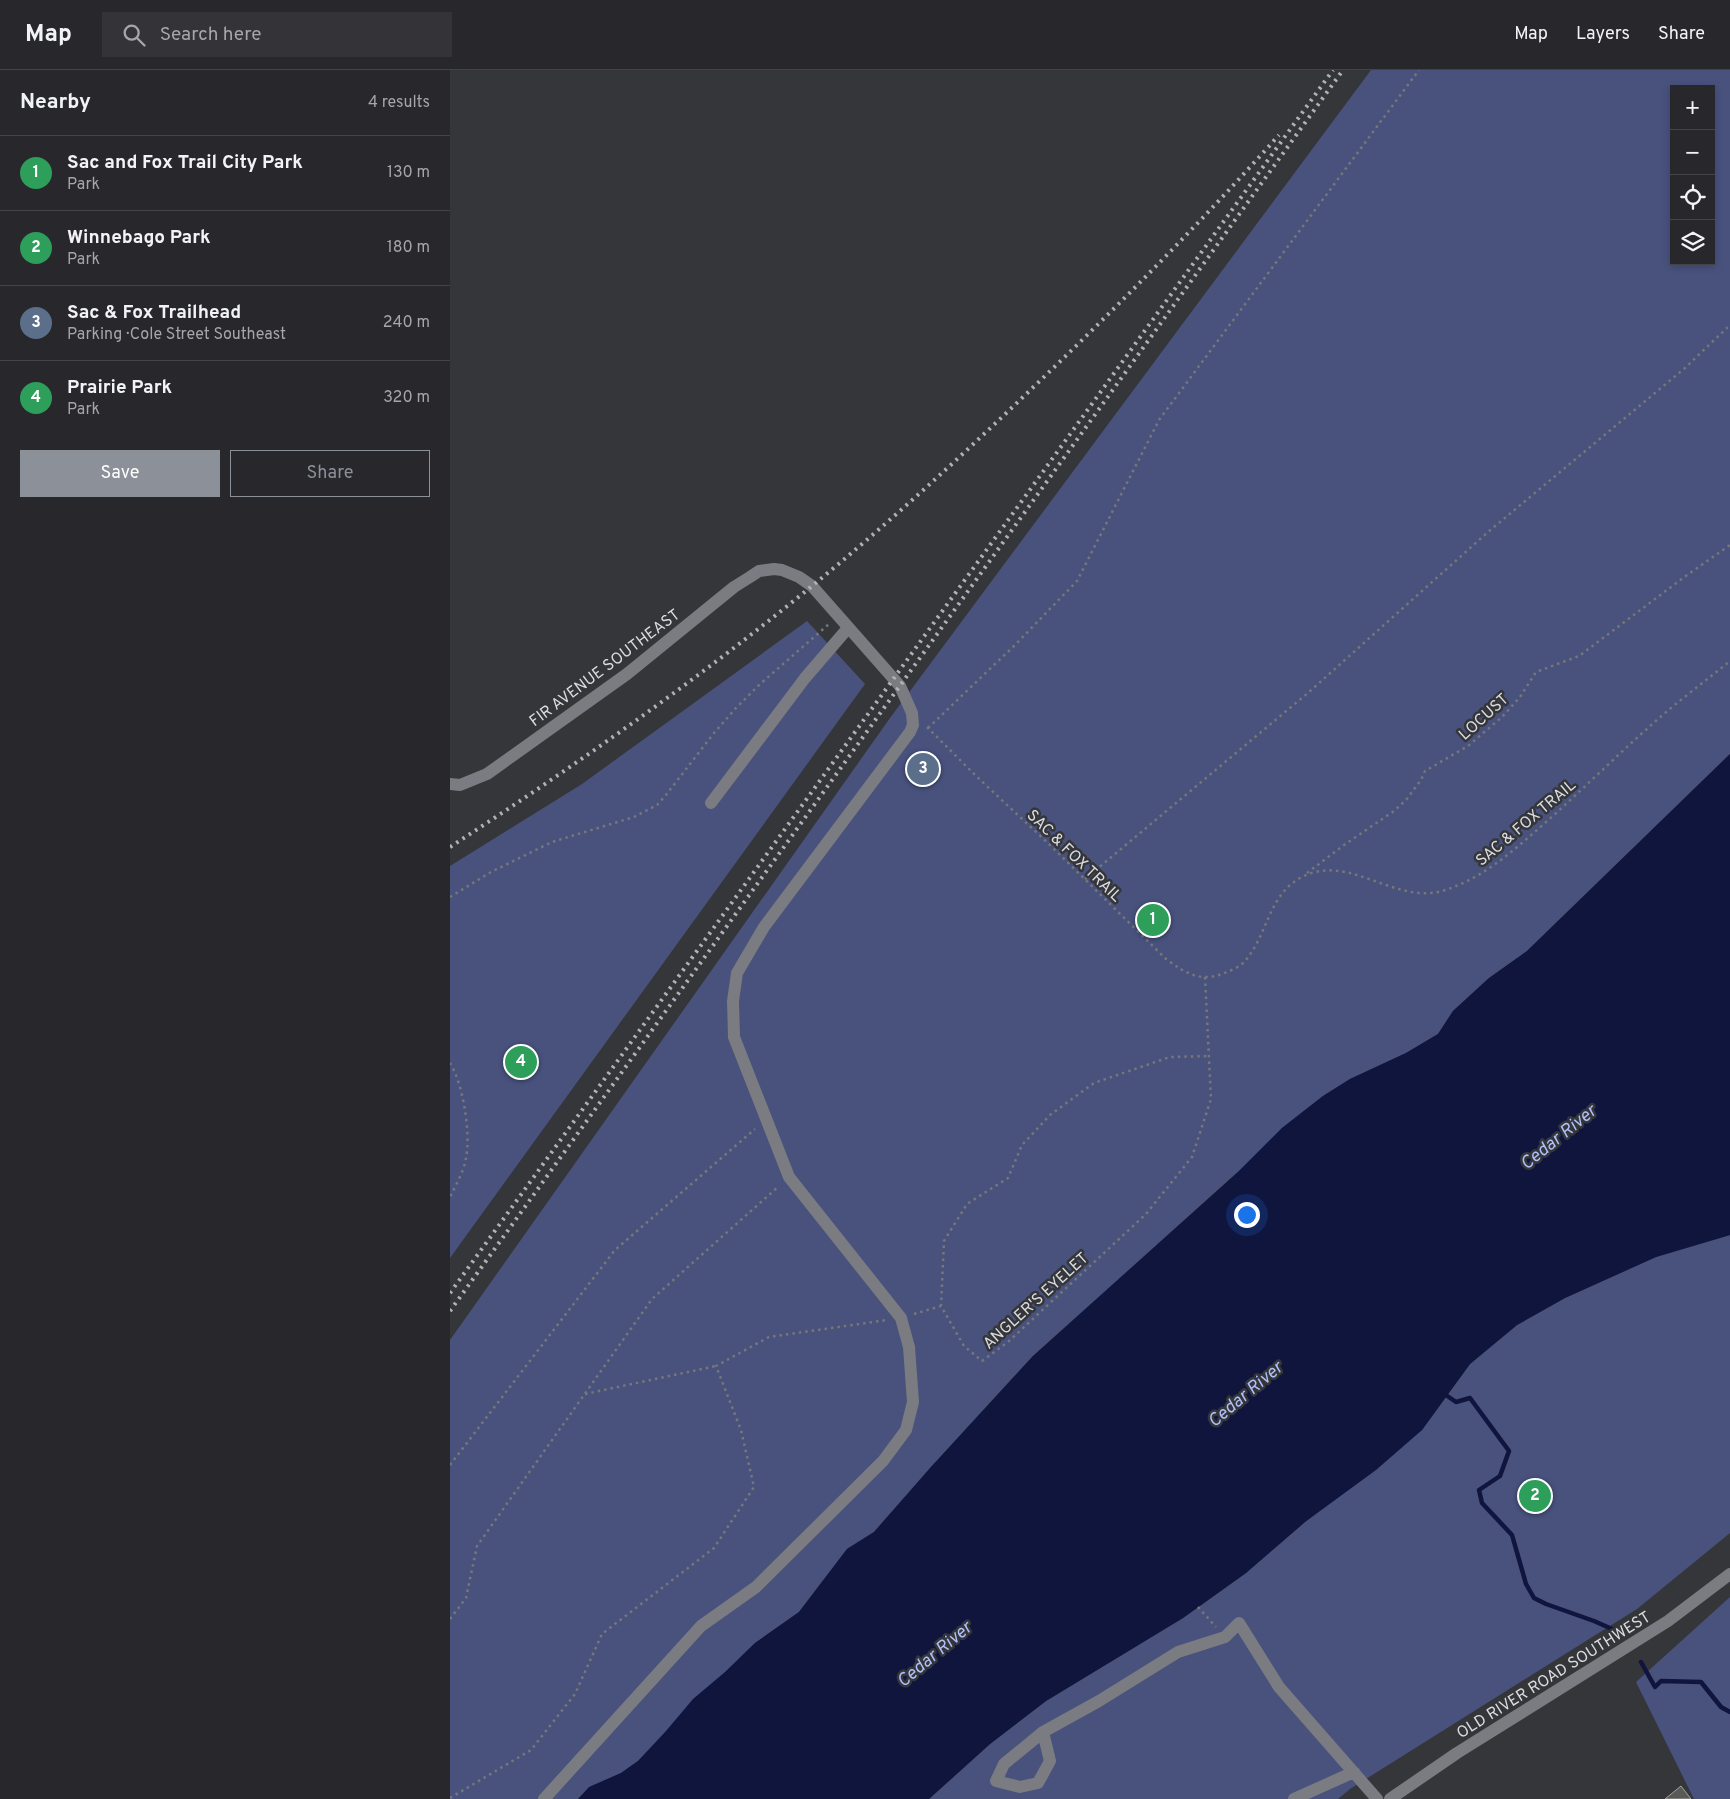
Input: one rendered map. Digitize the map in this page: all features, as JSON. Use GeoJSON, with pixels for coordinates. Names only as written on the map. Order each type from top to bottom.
{"type":"FeatureCollection","features":[{"type":"Feature","properties":{"kind":"street","name":"FIR AVENUE SOUTHEAST"},"geometry":{"type":"LineString","coordinates":[[450,784],[460,784],[487,774],[627,674],[734,587],[759,571],[782,570],[799,577],[812,586],[838,616]]}},
{"type":"Feature","properties":{"kind":"street"},"geometry":{"type":"LineString","coordinates":[[544,1799],[701,1626],[756,1587],[883,1461],[906,1430],[912,1402],[908,1347],[901,1318],[789,1177],[734,1037],[733,1001],[737,973],[764,927],[913,726],[912,713],[900,686],[838,616]]}},
{"type":"Feature","properties":{"kind":"street"},"geometry":{"type":"LineString","coordinates":[[712,803],[805,678],[848,628]]}},
{"type":"Feature","properties":{"kind":"street","name":"OLD RIVER ROAD SOUTHWEST"},"geometry":{"type":"LineString","coordinates":[[1390,1799],[1457,1753],[1668,1621],[1730,1574]]}},
{"type":"Feature","properties":{"kind":"street"},"geometry":{"type":"LineString","coordinates":[[1043,1732],[1050,1762],[1038,1783],[1020,1787],[996,1781],[1004,1764],[1043,1732],[1099,1701],[1178,1652],[1225,1637],[1240,1623],[1279,1687],[1377,1799]]}},
{"type":"Feature","properties":{"kind":"street"},"geometry":{"type":"LineString","coordinates":[[1294,1799],[1354,1772]]}},
{"type":"Feature","properties":{"kind":"path"},"geometry":{"type":"LineString","coordinates":[[928,728],[1077,581],[1159,420],[1420,70]]}},
{"type":"Feature","properties":{"kind":"path"},"geometry":{"type":"LineString","coordinates":[[1085,880],[1309,692],[1488,532],[1685,368],[1730,325]]}},
{"type":"Feature","properties":{"kind":"path","name":"LOCUST"},"geometry":{"type":"LineString","coordinates":[[1304,876],[1344,845],[1394,811],[1406,800],[1422,780],[1425,771],[1468,746],[1502,718],[1520,697],[1536,672],[1579,656],[1682,578],[1730,545]]}},
{"type":"Feature","properties":{"kind":"path"},"geometry":{"type":"LineString","coordinates":[[450,898],[492,872],[552,842],[634,817],[657,805],[736,708],[759,685],[838,616]]}},
{"type":"Feature","properties":{"kind":"path","name":"SAC & FOX TRAIL"},"geometry":{"type":"LineString","coordinates":[[912,713],[1167,960],[1187,974],[1205,978],[1230,971],[1244,962],[1255,945],[1278,896],[1291,883],[1318,870],[1347,871],[1396,890],[1421,893],[1441,891],[1469,881],[1490,869],[1527,839],[1649,727],[1730,661]]}},
{"type":"Feature","properties":{"kind":"path","name":"ANGLER'S EYELET"},"geometry":{"type":"LineString","coordinates":[[941,1306],[964,1346],[982,1361],[1008,1342],[1146,1214],[1192,1157],[1211,1099],[1205,978]]}},
{"type":"Feature","properties":{"kind":"path"},"geometry":{"type":"LineString","coordinates":[[585,1394],[716,1366],[769,1337],[901,1318],[941,1306],[944,1241],[966,1204],[1008,1178],[1022,1146],[1050,1116],[1094,1083],[1170,1057],[1209,1056]]}},
{"type":"Feature","properties":{"kind":"path"},"geometry":{"type":"LineString","coordinates":[[450,1063],[461,1089],[468,1138],[466,1158],[459,1180],[450,1197]]}},
{"type":"Feature","properties":{"kind":"path"},"geometry":{"type":"LineString","coordinates":[[450,1466],[616,1250],[766,1120]]}},
{"type":"Feature","properties":{"kind":"path"},"geometry":{"type":"LineString","coordinates":[[450,1618],[466,1598],[477,1546],[652,1299],[789,1177]]}},
{"type":"Feature","properties":{"kind":"path"},"geometry":{"type":"LineString","coordinates":[[450,1798],[531,1750],[575,1694],[602,1634],[714,1548],[754,1488],[741,1430],[716,1366]]}},
{"type":"Feature","properties":{"kind":"path"},"geometry":{"type":"LineString","coordinates":[[1198,1607],[1225,1637]]}},
{"type":"Feature","properties":{"kind":"shaded area"},"geometry":{"type":"Polygon","coordinates":[[[1371,70],[1730,70],[1730,754],[1527,951],[1489,978],[1453,1011],[1438,1034],[1406,1053],[1350,1079],[1323,1096],[1282,1128],[1239,1171],[1033,1356],[874,1532],[847,1549],[799,1612],[755,1643],[638,1761],[621,1773],[590,1787],[578,1799],[450,1799],[450,1340],[890,718],[1371,70]]]}},
{"type":"Feature","properties":{"kind":"shaded area"},"geometry":{"type":"Polygon","coordinates":[[[807,621],[865,684],[450,1258],[450,866],[582,784],[807,621]]]}},
{"type":"Feature","properties":{"kind":"shaded area"},"geometry":{"type":"Polygon","coordinates":[[[1730,1235],[1730,1533],[1637,1609],[1350,1789],[1338,1799],[929,1799],[990,1744],[1046,1701],[1183,1618],[1246,1573],[1305,1522],[1422,1430],[1470,1364],[1517,1325],[1565,1298],[1656,1257],[1730,1235]]]}},
{"type":"Feature","properties":{"kind":"shaded area"},"geometry":{"type":"Polygon","coordinates":[[[1730,1597],[1730,1799],[1694,1799],[1636,1682],[1730,1597]]]}},
{"type":"Feature","properties":{"kind":"water","name":"Cedar River"},"geometry":{"type":"Polygon","coordinates":[[[1730,754],[1730,1235],[1656,1257],[1565,1298],[1517,1325],[1470,1364],[1422,1430],[1376,1470],[1305,1522],[1246,1573],[1183,1618],[1046,1701],[990,1744],[929,1799],[578,1799],[589,1787],[621,1773],[638,1761],[693,1699],[755,1643],[799,1612],[847,1549],[874,1532],[1033,1356],[1239,1171],[1282,1128],[1323,1096],[1350,1079],[1406,1053],[1438,1034],[1453,1011],[1489,978],[1527,951],[1730,754]]]}},
{"type":"Feature","properties":{"kind":"building"},"geometry":{"type":"Polygon","coordinates":[[[1681,1786],[1691,1799],[1665,1799],[1681,1786]]]}},
{"type":"Feature","properties":{"kind":"waterway"},"geometry":{"type":"LineString","coordinates":[[1443,1393],[1456,1402],[1470,1398],[1509,1451],[1500,1476],[1479,1490],[1482,1503],[1512,1535],[1526,1584],[1534,1598],[1621,1633]]}},
{"type":"Feature","properties":{"kind":"waterway"},"geometry":{"type":"LineString","coordinates":[[1641,1662],[1655,1687],[1661,1681],[1701,1682],[1721,1707],[1730,1712]]}},
{"type":"Feature","properties":{"kind":"railway"},"geometry":{"type":"LineString","coordinates":[[450,1293],[1333,70]]}},
{"type":"Feature","properties":{"kind":"railway"},"geometry":{"type":"LineString","coordinates":[[450,1311],[1343,70]]}},
{"type":"Feature","properties":{"kind":"railway"},"geometry":{"type":"LineString","coordinates":[[450,847],[589,754],[680,689],[769,621],[865,541],[970,447],[1087,335],[1185,237],[1279,135]]}},
{"type":"Feature","properties":{"kind":"place","name":"Sac & Fox Trailhead"},"geometry":{"type":"Point","coordinates":[923,769]}},
{"type":"Feature","properties":{"kind":"place","name":"Sac and Fox Trail City Park"},"geometry":{"type":"Point","coordinates":[1153,920]}},
{"type":"Feature","properties":{"kind":"place","name":"Prairie Park"},"geometry":{"type":"Point","coordinates":[521,1062]}},
{"type":"Feature","properties":{"kind":"place","name":"Winnebago Park"},"geometry":{"type":"Point","coordinates":[1535,1496]}}]}
